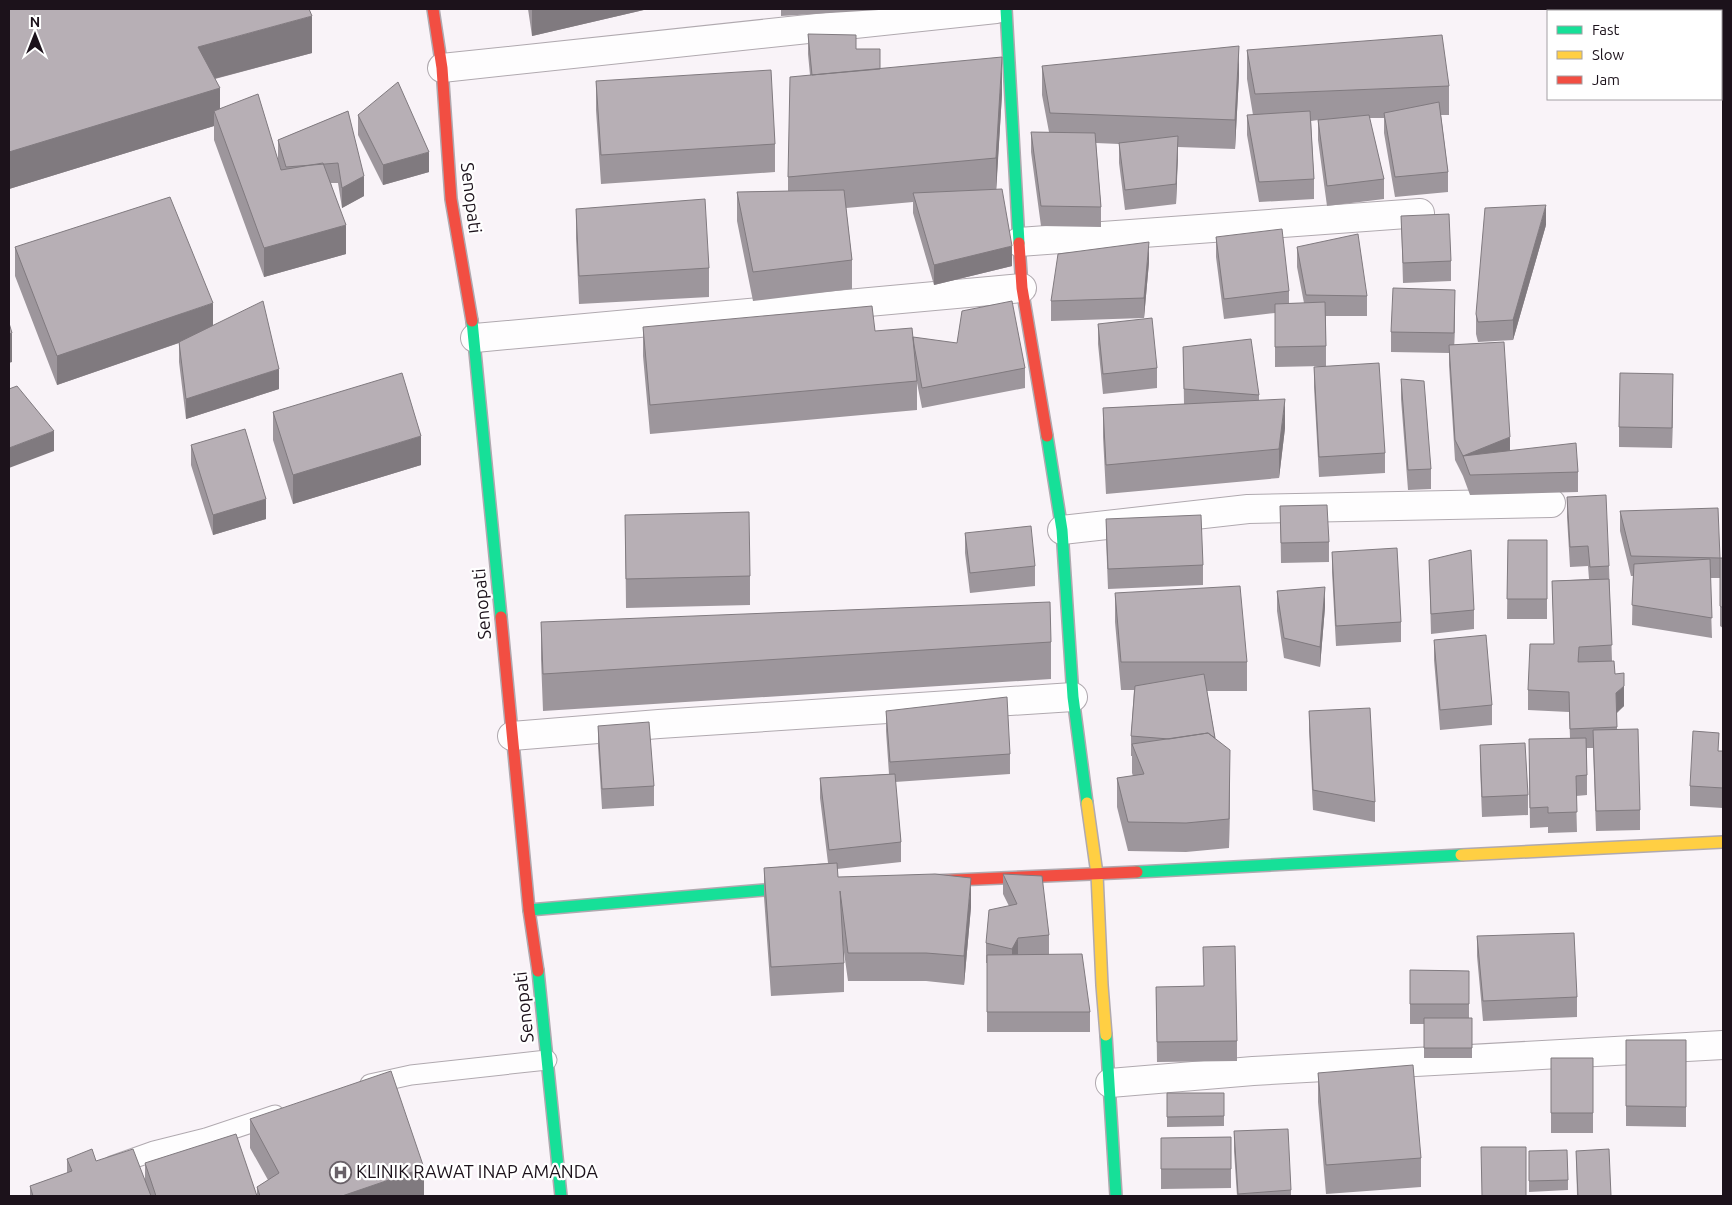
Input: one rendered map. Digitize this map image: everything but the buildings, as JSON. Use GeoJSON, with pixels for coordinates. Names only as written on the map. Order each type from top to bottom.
{"type":"FeatureCollection","features":[{"type":"Feature","properties":{"kind":"street","name":"Senopati"},"geometry":{"type":"LineString","coordinates":[[433,9],[442,68],[451,199],[475,338],[529,910],[540,982],[561,1196]]}},
{"type":"Feature","properties":{"kind":"street"},"geometry":{"type":"LineString","coordinates":[[442,68],[996,9]]}},
{"type":"Feature","properties":{"kind":"street"},"geometry":{"type":"LineString","coordinates":[[1006,9],[1022,288],[1062,530],[1072,697],[1097,874],[1102,985],[1116,1196]]}},
{"type":"Feature","properties":{"kind":"street"},"geometry":{"type":"LineString","coordinates":[[1019,242],[1420,214]]}},
{"type":"Feature","properties":{"kind":"street"},"geometry":{"type":"LineString","coordinates":[[475,338],[1022,288]]}},
{"type":"Feature","properties":{"kind":"street"},"geometry":{"type":"LineString","coordinates":[[1062,530],[1248,509],[1550,503]]}},
{"type":"Feature","properties":{"kind":"street"},"geometry":{"type":"LineString","coordinates":[[512,736],[1072,697]]}},
{"type":"Feature","properties":{"kind":"street"},"geometry":{"type":"LineString","coordinates":[[920,881],[1097,874],[1723,842]]}},
{"type":"Feature","properties":{"kind":"street"},"geometry":{"type":"LineString","coordinates":[[529,910],[812,886]]}},
{"type":"Feature","properties":{"kind":"street"},"geometry":{"type":"LineString","coordinates":[[1110,1083],[1253,1071],[1723,1045]]}},
{"type":"Feature","properties":{"kind":"lane"},"geometry":{"type":"LineString","coordinates":[[358,1088],[368,1084],[411,1075],[547,1060]]}},
{"type":"Feature","properties":{"kind":"lane"},"geometry":{"type":"LineString","coordinates":[[91,1173],[154,1151],[206,1138],[292,1110]]}},
{"type":"Feature","properties":{"kind":"traffic: fast"},"geometry":{"type":"LineString","coordinates":[[1006,9],[1019,243]]}},
{"type":"Feature","properties":{"kind":"traffic: fast"},"geometry":{"type":"LineString","coordinates":[[472,321],[501,617]]}},
{"type":"Feature","properties":{"kind":"traffic: fast"},"geometry":{"type":"LineString","coordinates":[[1047,436],[1062,530],[1073,697],[1087,803]]}},
{"type":"Feature","properties":{"kind":"traffic: fast"},"geometry":{"type":"LineString","coordinates":[[1137,872],[1461,855]]}},
{"type":"Feature","properties":{"kind":"traffic: fast"},"geometry":{"type":"LineString","coordinates":[[529,910],[800,887]]}},
{"type":"Feature","properties":{"kind":"traffic: fast"},"geometry":{"type":"LineString","coordinates":[[538,971],[561,1196]]}},
{"type":"Feature","properties":{"kind":"traffic: fast"},"geometry":{"type":"LineString","coordinates":[[1106,1035],[1116,1196]]}},
{"type":"Feature","properties":{"kind":"traffic: slow"},"geometry":{"type":"LineString","coordinates":[[1087,803],[1097,874],[1106,1035]]}},
{"type":"Feature","properties":{"kind":"traffic: slow"},"geometry":{"type":"LineString","coordinates":[[1461,855],[1723,842]]}},
{"type":"Feature","properties":{"kind":"traffic: jam"},"geometry":{"type":"LineString","coordinates":[[433,9],[442,68],[451,199],[472,321]]}},
{"type":"Feature","properties":{"kind":"traffic: jam"},"geometry":{"type":"LineString","coordinates":[[1019,243],[1022,288],[1047,436]]}},
{"type":"Feature","properties":{"kind":"traffic: jam"},"geometry":{"type":"LineString","coordinates":[[501,617],[529,910],[538,971]]}},
{"type":"Feature","properties":{"kind":"traffic: jam"},"geometry":{"type":"LineString","coordinates":[[933,881],[1137,872]]}},
{"type":"Feature","properties":{"kind":"place","name":"KLINIK RAWAT INAP AMANDA"},"geometry":{"type":"Point","coordinates":[340,1172]}}]}
